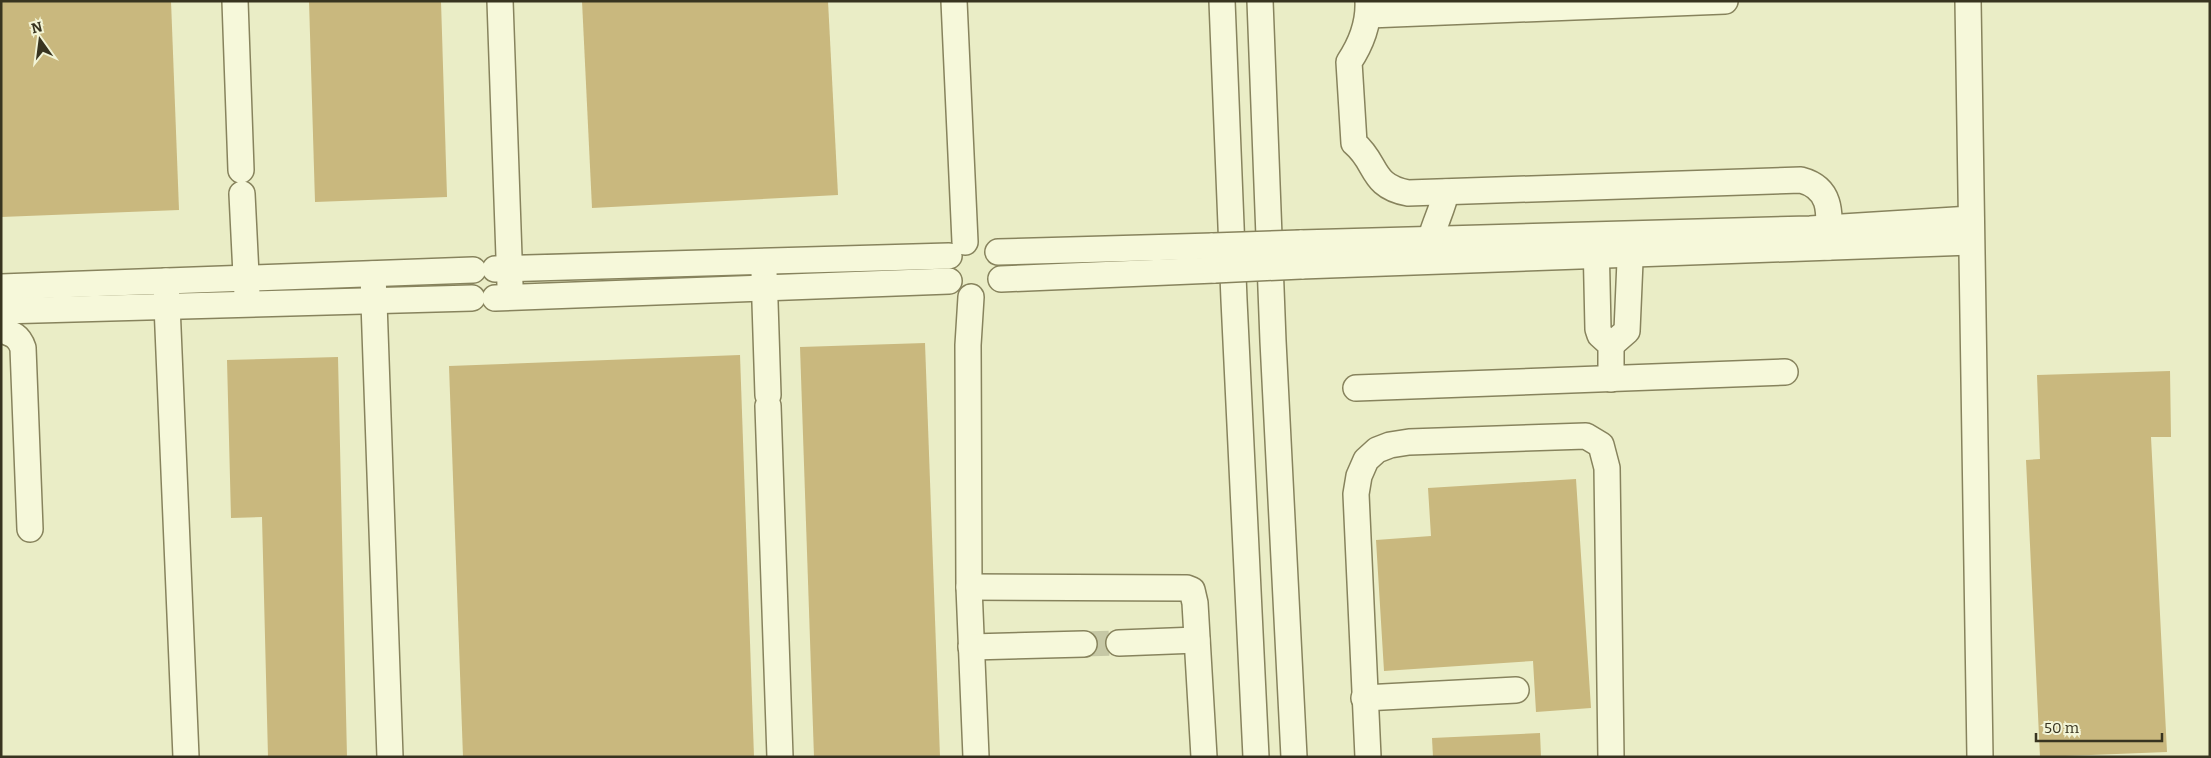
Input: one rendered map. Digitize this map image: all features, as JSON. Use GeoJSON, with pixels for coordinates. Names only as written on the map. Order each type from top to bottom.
{"type":"FeatureCollection","features":[{"type":"Feature","properties":{"kind":"street"},"geometry":{"type":"LineString","coordinates":[[235,1],[247,305]]}},
{"type":"Feature","properties":{"kind":"street"},"geometry":{"type":"LineString","coordinates":[[493,298],[500,1]]}},
{"type":"Feature","properties":{"kind":"street"},"geometry":{"type":"LineString","coordinates":[[954,1],[957,249],[946,272],[954,289],[971,297],[989,293],[997,287],[1003,270],[998,252]]}},
{"type":"Feature","properties":{"kind":"street"},"geometry":{"type":"LineString","coordinates":[[1205,1],[1226,88]]}},
{"type":"Feature","properties":{"kind":"street"},"geometry":{"type":"LineString","coordinates":[[1222,1],[1256,757]]}},
{"type":"Feature","properties":{"kind":"street"},"geometry":{"type":"LineString","coordinates":[[1260,1],[1273,341],[1294,757]]}},
{"type":"Feature","properties":{"kind":"street"},"geometry":{"type":"LineString","coordinates":[[1725,1],[1368,8],[1368,23],[1349,62],[1354,143],[1363,150],[1380,180],[1393,190],[1408,193],[1801,180],[1810,182],[1820,188],[1824,195],[1828,205],[1829,237]]}},
{"type":"Feature","properties":{"kind":"street"},"geometry":{"type":"LineString","coordinates":[[1968,1],[1980,757]]}},
{"type":"Feature","properties":{"kind":"street"},"geometry":{"type":"LineString","coordinates":[[1429,250],[1444,206],[1446,192]]}},
{"type":"Feature","properties":{"kind":"street"},"geometry":{"type":"LineString","coordinates":[[1,287],[763,260],[957,249],[974,240],[983,241],[998,252],[1214,258],[1829,237],[1971,230]]}},
{"type":"Feature","properties":{"kind":"street"},"geometry":{"type":"LineString","coordinates":[[1611,346],[1627,331],[1631,244]]}},
{"type":"Feature","properties":{"kind":"street"},"geometry":{"type":"LineString","coordinates":[[1596,245],[1598,328],[1600,335],[1611,346],[1612,379]]}},
{"type":"Feature","properties":{"kind":"street"},"geometry":{"type":"LineString","coordinates":[[1001,279],[1214,258]]}},
{"type":"Feature","properties":{"kind":"street"},"geometry":{"type":"LineString","coordinates":[[763,260],[780,757]]}},
{"type":"Feature","properties":{"kind":"street"},"geometry":{"type":"LineString","coordinates":[[373,274],[390,757]]}},
{"type":"Feature","properties":{"kind":"street"},"geometry":{"type":"LineString","coordinates":[[166,281],[186,757]]}},
{"type":"Feature","properties":{"kind":"street"},"geometry":{"type":"LineString","coordinates":[[1,311],[374,302],[949,281]]}},
{"type":"Feature","properties":{"kind":"street"},"geometry":{"type":"LineString","coordinates":[[971,297],[968,345],[969,587],[976,757]]}},
{"type":"Feature","properties":{"kind":"street"},"geometry":{"type":"LineString","coordinates":[[1,330],[16,335],[20,340],[22,348],[30,529]]}},
{"type":"Feature","properties":{"kind":"street"},"geometry":{"type":"LineString","coordinates":[[1356,388],[1785,372]]}},
{"type":"Feature","properties":{"kind":"street"},"geometry":{"type":"LineString","coordinates":[[1368,757],[1356,494],[1359,476],[1366,460],[1377,450],[1409,442],[1586,436],[1594,439],[1601,445],[1607,468],[1611,757]]}},
{"type":"Feature","properties":{"kind":"street"},"geometry":{"type":"LineString","coordinates":[[969,587],[1187,588],[1192,590],[1194,593],[1204,757]]}},
{"type":"Feature","properties":{"kind":"street"},"geometry":{"type":"LineString","coordinates":[[1248,590],[1285,588]]}},
{"type":"Feature","properties":{"kind":"street"},"geometry":{"type":"LineString","coordinates":[[1119,643],[1197,640]]}},
{"type":"Feature","properties":{"kind":"street"},"geometry":{"type":"LineString","coordinates":[[971,647],[1084,644]]}},
{"type":"Feature","properties":{"kind":"street"},"geometry":{"type":"LineString","coordinates":[[1364,698],[1516,690]]}},
{"type":"Feature","properties":{"kind":"building"},"geometry":{"type":"Polygon","coordinates":[[[1,1],[171,1],[179,210],[1,217],[1,1]]]}},
{"type":"Feature","properties":{"kind":"building"},"geometry":{"type":"Polygon","coordinates":[[[309,1],[441,1],[447,197],[315,202],[309,1]]]}},
{"type":"Feature","properties":{"kind":"building"},"geometry":{"type":"Polygon","coordinates":[[[582,1],[828,1],[838,195],[592,208],[582,1]]]}},
{"type":"Feature","properties":{"kind":"building"},"geometry":{"type":"Polygon","coordinates":[[[925,343],[940,757],[814,757],[800,347],[925,343]]]}},
{"type":"Feature","properties":{"kind":"building"},"geometry":{"type":"Polygon","coordinates":[[[740,355],[754,757],[463,757],[449,366],[740,355]]]}},
{"type":"Feature","properties":{"kind":"building"},"geometry":{"type":"Polygon","coordinates":[[[338,357],[347,757],[268,757],[262,517],[231,518],[227,360],[338,357]]]}},
{"type":"Feature","properties":{"kind":"building"},"geometry":{"type":"Polygon","coordinates":[[[2170,371],[2171,437],[2151,437],[2167,752],[2040,757],[2026,460],[2040,459],[2037,375],[2170,371]]]}},
{"type":"Feature","properties":{"kind":"building"},"geometry":{"type":"Polygon","coordinates":[[[1576,479],[1591,708],[1536,712],[1533,661],[1384,671],[1376,540],[1431,536],[1428,488],[1576,479]]]}},
{"type":"Feature","properties":{"kind":"building"},"geometry":{"type":"Polygon","coordinates":[[[1540,733],[1541,757],[1433,757],[1432,738],[1540,733]]]}},
{"type":"Feature","properties":{"kind":"tunnel"},"geometry":{"type":"LineString","coordinates":[[1084,644],[1119,643]]}}]}
